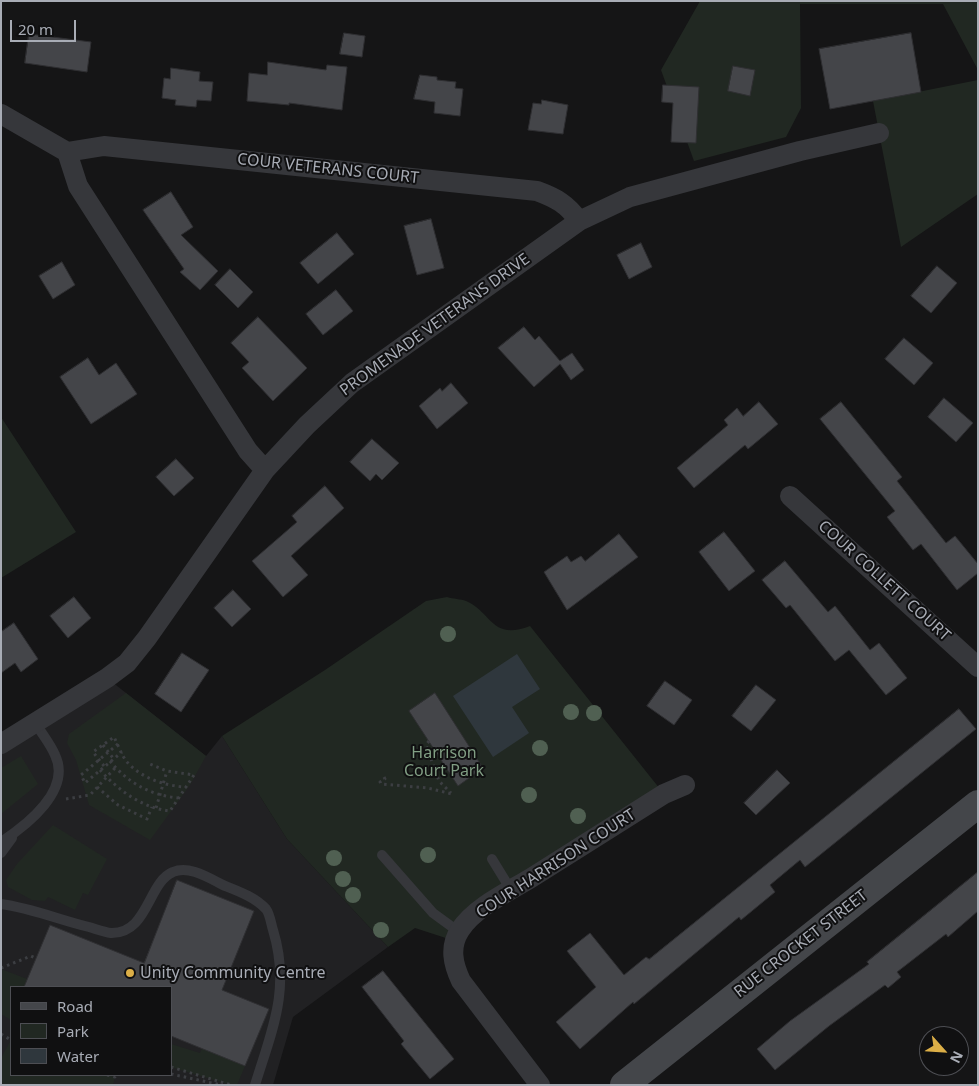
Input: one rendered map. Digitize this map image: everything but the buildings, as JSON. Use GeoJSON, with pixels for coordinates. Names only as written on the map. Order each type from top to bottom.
{"type":"FeatureCollection","features":[{"type":"Feature","properties":{"kind":"street"},"geometry":{"type":"LineString","coordinates":[[1,114],[66,152],[78,186],[248,451],[265,470]]}},
{"type":"Feature","properties":{"kind":"street","name":"PROMENADE VETERANS DRIVE"},"geometry":{"type":"LineString","coordinates":[[1,744],[128,663],[148,638],[265,470],[307,425],[352,383],[579,220],[630,197],[800,151],[879,133]]}},
{"type":"Feature","properties":{"kind":"street","name":"COUR VETERANS COURT"},"geometry":{"type":"LineString","coordinates":[[66,152],[104,146],[537,191],[557,198],[570,208],[579,220]]}},
{"type":"Feature","properties":{"kind":"street","name":"COUR COLLETT COURT"},"geometry":{"type":"LineString","coordinates":[[790,496],[978,667]]}},
{"type":"Feature","properties":{"kind":"street","name":"COUR HARRISON COURT"},"geometry":{"type":"LineString","coordinates":[[540,1085],[461,981],[453,965],[452,952],[459,932],[465,923],[482,909],[511,890],[664,794],[685,785]]}},
{"type":"Feature","properties":{"kind":"street","name":"RUE CROCKET STREET"},"geometry":{"type":"LineString","coordinates":[[624,1085],[978,804]]}},
{"type":"Feature","properties":{"kind":"lane"},"geometry":{"type":"LineString","coordinates":[[1,853],[16,832],[50,799],[58,778],[56,756],[35,722]]}},
{"type":"Feature","properties":{"kind":"lane"},"geometry":{"type":"LineString","coordinates":[[1,842],[16,832]]}},
{"type":"Feature","properties":{"kind":"lane"},"geometry":{"type":"LineString","coordinates":[[382,855],[433,913],[459,932]]}},
{"type":"Feature","properties":{"kind":"lane"},"geometry":{"type":"LineString","coordinates":[[492,859],[511,890]]}},
{"type":"Feature","properties":{"kind":"lane"},"geometry":{"type":"LineString","coordinates":[[1,904],[18,906],[56,920],[111,933],[125,930],[136,922],[161,882],[173,872],[193,871],[248,895],[267,910],[277,945],[281,981],[279,1009],[255,1085]]}},
{"type":"Feature","properties":{"kind":"path"},"geometry":{"type":"LineString","coordinates":[[104,766],[93,752],[114,737],[126,762],[145,776],[164,783],[186,787]]}},
{"type":"Feature","properties":{"kind":"path"},"geometry":{"type":"LineString","coordinates":[[384,777],[385,779],[380,782],[382,784],[428,788],[452,794],[439,781],[426,745],[429,741]]}},
{"type":"Feature","properties":{"kind":"path"},"geometry":{"type":"LineString","coordinates":[[118,744],[81,775],[85,783],[122,752]]}},
{"type":"Feature","properties":{"kind":"path"},"geometry":{"type":"LineString","coordinates":[[103,745],[108,751],[115,768],[131,782],[160,795],[178,798]]}},
{"type":"Feature","properties":{"kind":"path"},"geometry":{"type":"LineString","coordinates":[[90,767],[106,777],[120,790],[154,807],[170,811],[194,775],[167,771],[150,764]]}},
{"type":"Feature","properties":{"kind":"path"},"geometry":{"type":"LineString","coordinates":[[50,799],[73,800],[86,797],[115,768]]}},
{"type":"Feature","properties":{"kind":"path"},"geometry":{"type":"LineString","coordinates":[[97,787],[118,805],[147,819],[160,795],[167,771]]}},
{"type":"Feature","properties":{"kind":"path"},"geometry":{"type":"LineString","coordinates":[[1,968],[31,956],[35,958]]}},
{"type":"Feature","properties":{"kind":"path"},"geometry":{"type":"LineString","coordinates":[[172,1067],[230,1085]]}},
{"type":"Feature","properties":{"kind":"path"},"geometry":{"type":"LineString","coordinates":[[172,1074],[220,1085]]}},
{"type":"Feature","properties":{"kind":"shaded area"},"geometry":{"type":"Polygon","coordinates":[[[107,678],[206,756],[222,736],[287,839],[388,947],[293,1017],[273,1085],[1,1085],[1,744],[107,678]]]}},
{"type":"Feature","properties":{"kind":"green space"},"geometry":{"type":"Polygon","coordinates":[[[700,1],[978,1],[978,70],[943,4],[800,4],[801,108],[786,137],[694,161],[661,70],[700,1]]]}},
{"type":"Feature","properties":{"kind":"green space"},"geometry":{"type":"Polygon","coordinates":[[[978,80],[978,194],[901,247],[873,101],[978,80]]]}},
{"type":"Feature","properties":{"kind":"green space"},"geometry":{"type":"Polygon","coordinates":[[[1,417],[76,532],[1,578],[1,417]]]}},
{"type":"Feature","properties":{"kind":"green space","name":"Harrison Court Park"},"geometry":{"type":"Polygon","coordinates":[[[447,597],[464,600],[475,606],[499,628],[517,630],[530,626],[664,794],[511,890],[455,941],[415,928],[388,947],[287,839],[222,736],[325,670],[426,601],[447,597]]]}},
{"type":"Feature","properties":{"kind":"green space"},"geometry":{"type":"Polygon","coordinates":[[[126,693],[206,756],[190,785],[150,840],[89,805],[76,760],[67,743],[69,734],[126,693]]]}},
{"type":"Feature","properties":{"kind":"green space"},"geometry":{"type":"Polygon","coordinates":[[[21,756],[38,784],[1,814],[1,768],[21,756]]]}},
{"type":"Feature","properties":{"kind":"green space"},"geometry":{"type":"Polygon","coordinates":[[[53,825],[107,859],[88,895],[83,893],[75,910],[48,897],[45,901],[32,900],[8,887],[6,880],[17,864],[53,825]]]}},
{"type":"Feature","properties":{"kind":"green space"},"geometry":{"type":"Polygon","coordinates":[[[1,969],[27,979],[24,986],[10,986],[10,1019],[1,1014],[1,969]]]}},
{"type":"Feature","properties":{"kind":"green space"},"geometry":{"type":"Polygon","coordinates":[[[10,1042],[10,1076],[115,1077],[113,1085],[1,1085],[1,1058],[10,1042]]]}},
{"type":"Feature","properties":{"kind":"green space"},"geometry":{"type":"Polygon","coordinates":[[[172,1044],[200,1053],[202,1048],[245,1066],[237,1085],[231,1085],[172,1067],[172,1044]]]}},
{"type":"Feature","properties":{"kind":"water"},"geometry":{"type":"Polygon","coordinates":[[[517,654],[540,689],[512,707],[529,733],[493,757],[453,696],[517,654]]]}},
{"type":"Feature","properties":{"kind":"place","name":"Unity Community Centre"},"geometry":{"type":"Point","coordinates":[130,973]}}]}
